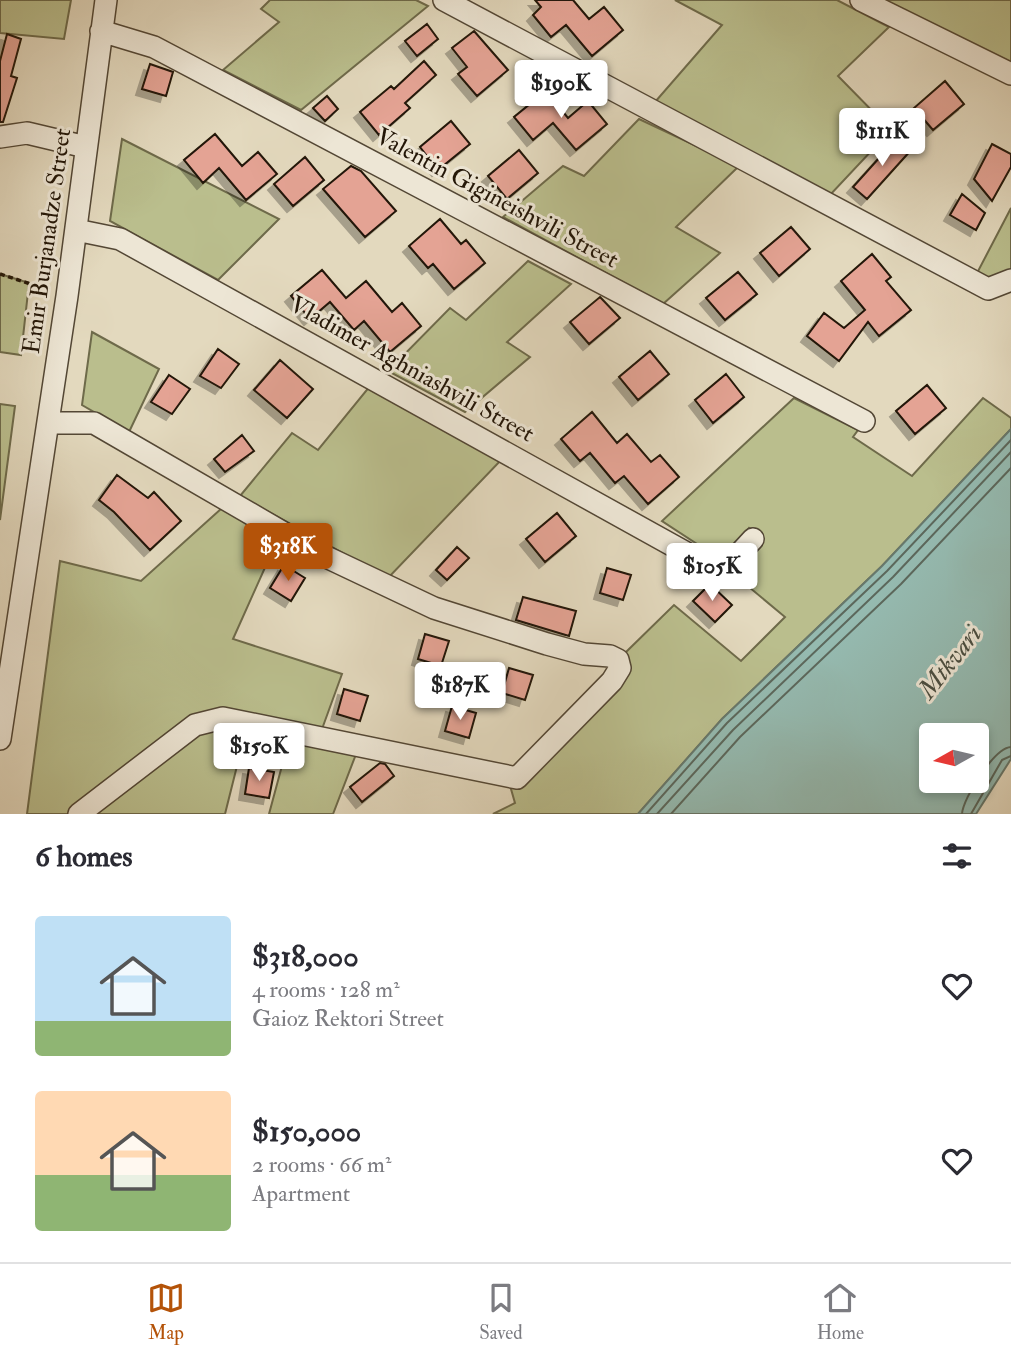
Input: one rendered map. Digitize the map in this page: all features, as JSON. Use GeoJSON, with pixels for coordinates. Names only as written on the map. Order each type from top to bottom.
{"type":"FeatureCollection","features":[{"type":"Feature","properties":{"kind":"street","name":"Emir Burjanadze Street"},"geometry":{"type":"LineString","coordinates":[[0,739],[67,296],[106,0]]}},
{"type":"Feature","properties":{"kind":"street"},"geometry":{"type":"LineString","coordinates":[[444,0],[988,289],[1011,280]]}},
{"type":"Feature","properties":{"kind":"street"},"geometry":{"type":"LineString","coordinates":[[861,0],[1011,74]]}},
{"type":"Feature","properties":{"kind":"street","name":"Valentin Gigineishvili Street"},"geometry":{"type":"LineString","coordinates":[[101,31],[154,47],[864,421]]}},
{"type":"Feature","properties":{"kind":"street"},"geometry":{"type":"LineString","coordinates":[[0,137],[27,133],[86,147]]}},
{"type":"Feature","properties":{"kind":"street","name":"Vladimer Aghniashvili Street"},"geometry":{"type":"LineString","coordinates":[[76,230],[120,239],[717,570],[729,565],[753,539]]}},
{"type":"Feature","properties":{"kind":"street"},"geometry":{"type":"LineString","coordinates":[[48,423],[94,423],[320,554],[434,608],[547,644],[584,654],[610,656],[618,660],[620,667],[612,681],[517,778],[223,718],[205,720],[195,725],[79,814]]}},
{"type":"Feature","properties":{"kind":"path"},"geometry":{"type":"LineString","coordinates":[[0,274],[67,296]]}},
{"type":"Feature","properties":{"kind":"green space"},"geometry":{"type":"Polygon","coordinates":[[[0,0],[71,0],[64,39],[0,33],[0,0]]]}},
{"type":"Feature","properties":{"kind":"green space"},"geometry":{"type":"Polygon","coordinates":[[[270,0],[416,0],[428,6],[301,110],[223,70],[279,22],[261,9],[270,0]]]}},
{"type":"Feature","properties":{"kind":"green space"},"geometry":{"type":"Polygon","coordinates":[[[675,0],[837,0],[889,27],[838,76],[891,130],[830,195],[655,102],[722,25],[675,0]]]}},
{"type":"Feature","properties":{"kind":"green space"},"geometry":{"type":"Polygon","coordinates":[[[876,0],[1011,0],[1011,67],[876,0]]]}},
{"type":"Feature","properties":{"kind":"green space"},"geometry":{"type":"Polygon","coordinates":[[[639,119],[739,166],[676,227],[720,253],[663,304],[503,217],[563,166],[584,176],[639,119]]]}},
{"type":"Feature","properties":{"kind":"green space"},"geometry":{"type":"Polygon","coordinates":[[[122,139],[279,219],[218,280],[110,221],[122,139]]]}},
{"type":"Feature","properties":{"kind":"green space"},"geometry":{"type":"Polygon","coordinates":[[[1011,208],[1011,275],[986,280],[976,275],[1011,208]]]}},
{"type":"Feature","properties":{"kind":"green space"},"geometry":{"type":"Polygon","coordinates":[[[528,261],[571,284],[507,342],[530,357],[465,412],[388,371],[450,308],[466,320],[528,261]]]}},
{"type":"Feature","properties":{"kind":"green space"},"geometry":{"type":"Polygon","coordinates":[[[0,274],[29,283],[21,355],[0,352],[0,274]]]}},
{"type":"Feature","properties":{"kind":"green space"},"geometry":{"type":"Polygon","coordinates":[[[92,332],[159,369],[129,432],[82,405],[92,332]]]}},
{"type":"Feature","properties":{"kind":"green space"},"geometry":{"type":"Polygon","coordinates":[[[370,386],[503,458],[388,578],[240,496],[292,433],[318,450],[370,386]]]}},
{"type":"Feature","properties":{"kind":"green space"},"geometry":{"type":"Polygon","coordinates":[[[794,398],[858,430],[853,437],[912,476],[983,398],[1011,418],[1011,429],[882,566],[722,719],[638,814],[493,814],[515,803],[511,789],[531,771],[624,654],[674,605],[741,661],[785,617],[732,573],[761,540],[749,528],[725,557],[717,557],[662,521],[794,398]]]}},
{"type":"Feature","properties":{"kind":"green space"},"geometry":{"type":"Polygon","coordinates":[[[0,404],[15,406],[0,520],[0,404]]]}},
{"type":"Feature","properties":{"kind":"green space"},"geometry":{"type":"Polygon","coordinates":[[[222,508],[276,543],[233,639],[342,674],[322,729],[196,717],[68,814],[27,814],[60,561],[141,581],[222,508]]]}},
{"type":"Feature","properties":{"kind":"green space"},"geometry":{"type":"Polygon","coordinates":[[[203,725],[247,726],[225,814],[85,814],[203,725]]]}},
{"type":"Feature","properties":{"kind":"green space"},"geometry":{"type":"Polygon","coordinates":[[[290,736],[358,749],[333,814],[269,814],[290,736]]]}},
{"type":"Feature","properties":{"kind":"water","name":"Mtkvari"},"geometry":{"type":"Polygon","coordinates":[[[1011,429],[1011,759],[976,814],[638,814],[722,719],[882,566],[1011,429]]]}},
{"type":"Feature","properties":{"kind":"building"},"geometry":{"type":"Polygon","coordinates":[[[535,0],[573,0],[589,19],[604,7],[623,30],[592,56],[566,25],[551,37],[533,15],[541,7],[535,0]]]}},
{"type":"Feature","properties":{"kind":"building"},"geometry":{"type":"Polygon","coordinates":[[[427,24],[438,39],[417,56],[405,41],[427,24]]]}},
{"type":"Feature","properties":{"kind":"building"},"geometry":{"type":"Polygon","coordinates":[[[474,31],[508,70],[477,96],[458,74],[467,67],[452,48],[474,31]]]}},
{"type":"Feature","properties":{"kind":"building"},"geometry":{"type":"Polygon","coordinates":[[[7,34],[21,39],[11,76],[17,78],[3,122],[0,122],[0,61],[7,34]]]}},
{"type":"Feature","properties":{"kind":"building"},"geometry":{"type":"Polygon","coordinates":[[[424,61],[436,75],[405,103],[410,108],[379,135],[360,112],[391,86],[394,89],[424,61]]]}},
{"type":"Feature","properties":{"kind":"building"},"geometry":{"type":"Polygon","coordinates":[[[150,64],[173,72],[166,96],[142,89],[150,64]]]}},
{"type":"Feature","properties":{"kind":"building"},"geometry":{"type":"Polygon","coordinates":[[[945,81],[964,104],[933,130],[914,108],[945,81]]]}},
{"type":"Feature","properties":{"kind":"building"},"geometry":{"type":"Polygon","coordinates":[[[546,91],[568,118],[588,101],[607,124],[576,150],[553,123],[533,140],[514,117],[546,91]]]}},
{"type":"Feature","properties":{"kind":"building"},"geometry":{"type":"Polygon","coordinates":[[[327,96],[338,109],[325,121],[313,108],[327,96]]]}},
{"type":"Feature","properties":{"kind":"building"},"geometry":{"type":"Polygon","coordinates":[[[451,121],[470,144],[438,170],[420,147],[451,121]]]}},
{"type":"Feature","properties":{"kind":"building"},"geometry":{"type":"Polygon","coordinates":[[[215,134],[242,166],[258,152],[277,174],[246,200],[219,168],[203,183],[184,160],[215,134]]]}},
{"type":"Feature","properties":{"kind":"building"},"geometry":{"type":"Polygon","coordinates":[[[898,137],[912,149],[867,199],[853,187],[898,137]]]}},
{"type":"Feature","properties":{"kind":"building"},"geometry":{"type":"Polygon","coordinates":[[[992,144],[1011,154],[1011,167],[992,201],[974,179],[992,144]]]}},
{"type":"Feature","properties":{"kind":"building"},"geometry":{"type":"Polygon","coordinates":[[[519,150],[538,173],[507,199],[488,176],[519,150]]]}},
{"type":"Feature","properties":{"kind":"building"},"geometry":{"type":"Polygon","coordinates":[[[305,157],[324,180],[293,206],[274,184],[305,157]]]}},
{"type":"Feature","properties":{"kind":"building"},"geometry":{"type":"Polygon","coordinates":[[[351,166],[361,171],[396,211],[365,237],[323,189],[351,166]]]}},
{"type":"Feature","properties":{"kind":"building"},"geometry":{"type":"Polygon","coordinates":[[[962,194],[985,213],[976,230],[950,215],[962,194]]]}},
{"type":"Feature","properties":{"kind":"building"},"geometry":{"type":"Polygon","coordinates":[[[440,219],[461,244],[466,240],[485,263],[454,289],[433,264],[428,268],[409,246],[440,219]]]}},
{"type":"Feature","properties":{"kind":"building"},"geometry":{"type":"Polygon","coordinates":[[[791,227],[810,249],[779,276],[760,253],[791,227]]]}},
{"type":"Feature","properties":{"kind":"building"},"geometry":{"type":"Polygon","coordinates":[[[872,254],[891,277],[886,281],[911,310],[879,336],[868,322],[839,361],[807,336],[824,313],[844,328],[865,310],[841,281],[872,254]]]}},
{"type":"Feature","properties":{"kind":"building"},"geometry":{"type":"Polygon","coordinates":[[[322,270],[346,298],[366,281],[392,312],[402,303],[421,326],[390,352],[364,321],[354,330],[330,302],[310,319],[291,296],[322,270]]]}},
{"type":"Feature","properties":{"kind":"building"},"geometry":{"type":"Polygon","coordinates":[[[738,272],[757,294],[725,320],[706,298],[738,272]]]}},
{"type":"Feature","properties":{"kind":"building"},"geometry":{"type":"Polygon","coordinates":[[[600,297],[620,318],[589,344],[570,322],[600,297]]]}},
{"type":"Feature","properties":{"kind":"building"},"geometry":{"type":"Polygon","coordinates":[[[218,349],[239,364],[221,388],[200,376],[218,349]]]}},
{"type":"Feature","properties":{"kind":"building"},"geometry":{"type":"Polygon","coordinates":[[[650,351],[669,374],[638,400],[619,377],[650,351]]]}},
{"type":"Feature","properties":{"kind":"building"},"geometry":{"type":"Polygon","coordinates":[[[280,360],[313,389],[287,418],[254,390],[280,360]]]}},
{"type":"Feature","properties":{"kind":"building"},"geometry":{"type":"Polygon","coordinates":[[[726,374],[744,397],[713,423],[695,400],[726,374]]]}},
{"type":"Feature","properties":{"kind":"building"},"geometry":{"type":"Polygon","coordinates":[[[169,375],[190,389],[172,414],[151,402],[169,375]]]}},
{"type":"Feature","properties":{"kind":"building"},"geometry":{"type":"Polygon","coordinates":[[[927,385],[946,408],[915,434],[896,411],[927,385]]]}},
{"type":"Feature","properties":{"kind":"building"},"geometry":{"type":"Polygon","coordinates":[[[592,412],[617,443],[627,434],[651,462],[660,455],[679,477],[648,504],[624,476],[615,483],[590,453],[580,461],[561,439],[592,412]]]}},
{"type":"Feature","properties":{"kind":"building"},"geometry":{"type":"Polygon","coordinates":[[[242,435],[254,451],[225,472],[214,459],[242,435]]]}},
{"type":"Feature","properties":{"kind":"building"},"geometry":{"type":"Polygon","coordinates":[[[117,475],[148,498],[154,492],[181,521],[150,550],[99,500],[117,475]]]}},
{"type":"Feature","properties":{"kind":"building"},"geometry":{"type":"Polygon","coordinates":[[[557,513],[576,536],[545,562],[526,539],[557,513]]]}},
{"type":"Feature","properties":{"kind":"building"},"geometry":{"type":"Polygon","coordinates":[[[457,547],[469,558],[447,580],[436,570],[457,547]]]}},
{"type":"Feature","properties":{"kind":"building"},"geometry":{"type":"Polygon","coordinates":[[[284,565],[305,578],[291,601],[270,588],[284,565]]]}},
{"type":"Feature","properties":{"kind":"building"},"geometry":{"type":"Polygon","coordinates":[[[607,568],[631,575],[623,600],[600,593],[607,568]]]}},
{"type":"Feature","properties":{"kind":"building"},"geometry":{"type":"Polygon","coordinates":[[[710,584],[732,605],[715,622],[693,601],[710,584]]]}},
{"type":"Feature","properties":{"kind":"building"},"geometry":{"type":"Polygon","coordinates":[[[523,597],[576,611],[569,636],[516,620],[523,597]]]}},
{"type":"Feature","properties":{"kind":"building"},"geometry":{"type":"Polygon","coordinates":[[[425,634],[449,641],[441,666],[418,659],[425,634]]]}},
{"type":"Feature","properties":{"kind":"building"},"geometry":{"type":"Polygon","coordinates":[[[509,668],[533,675],[525,700],[502,693],[509,668]]]}},
{"type":"Feature","properties":{"kind":"building"},"geometry":{"type":"Polygon","coordinates":[[[344,689],[368,696],[360,721],[337,714],[344,689]]]}},
{"type":"Feature","properties":{"kind":"building"},"geometry":{"type":"Polygon","coordinates":[[[452,706],[476,713],[469,738],[445,731],[452,706]]]}},
{"type":"Feature","properties":{"kind":"building"},"geometry":{"type":"Polygon","coordinates":[[[380,763],[385,764],[394,776],[362,802],[350,787],[380,763]]]}},
{"type":"Feature","properties":{"kind":"building"},"geometry":{"type":"Polygon","coordinates":[[[249,768],[274,772],[269,798],[245,794],[249,768]]]}}]}
